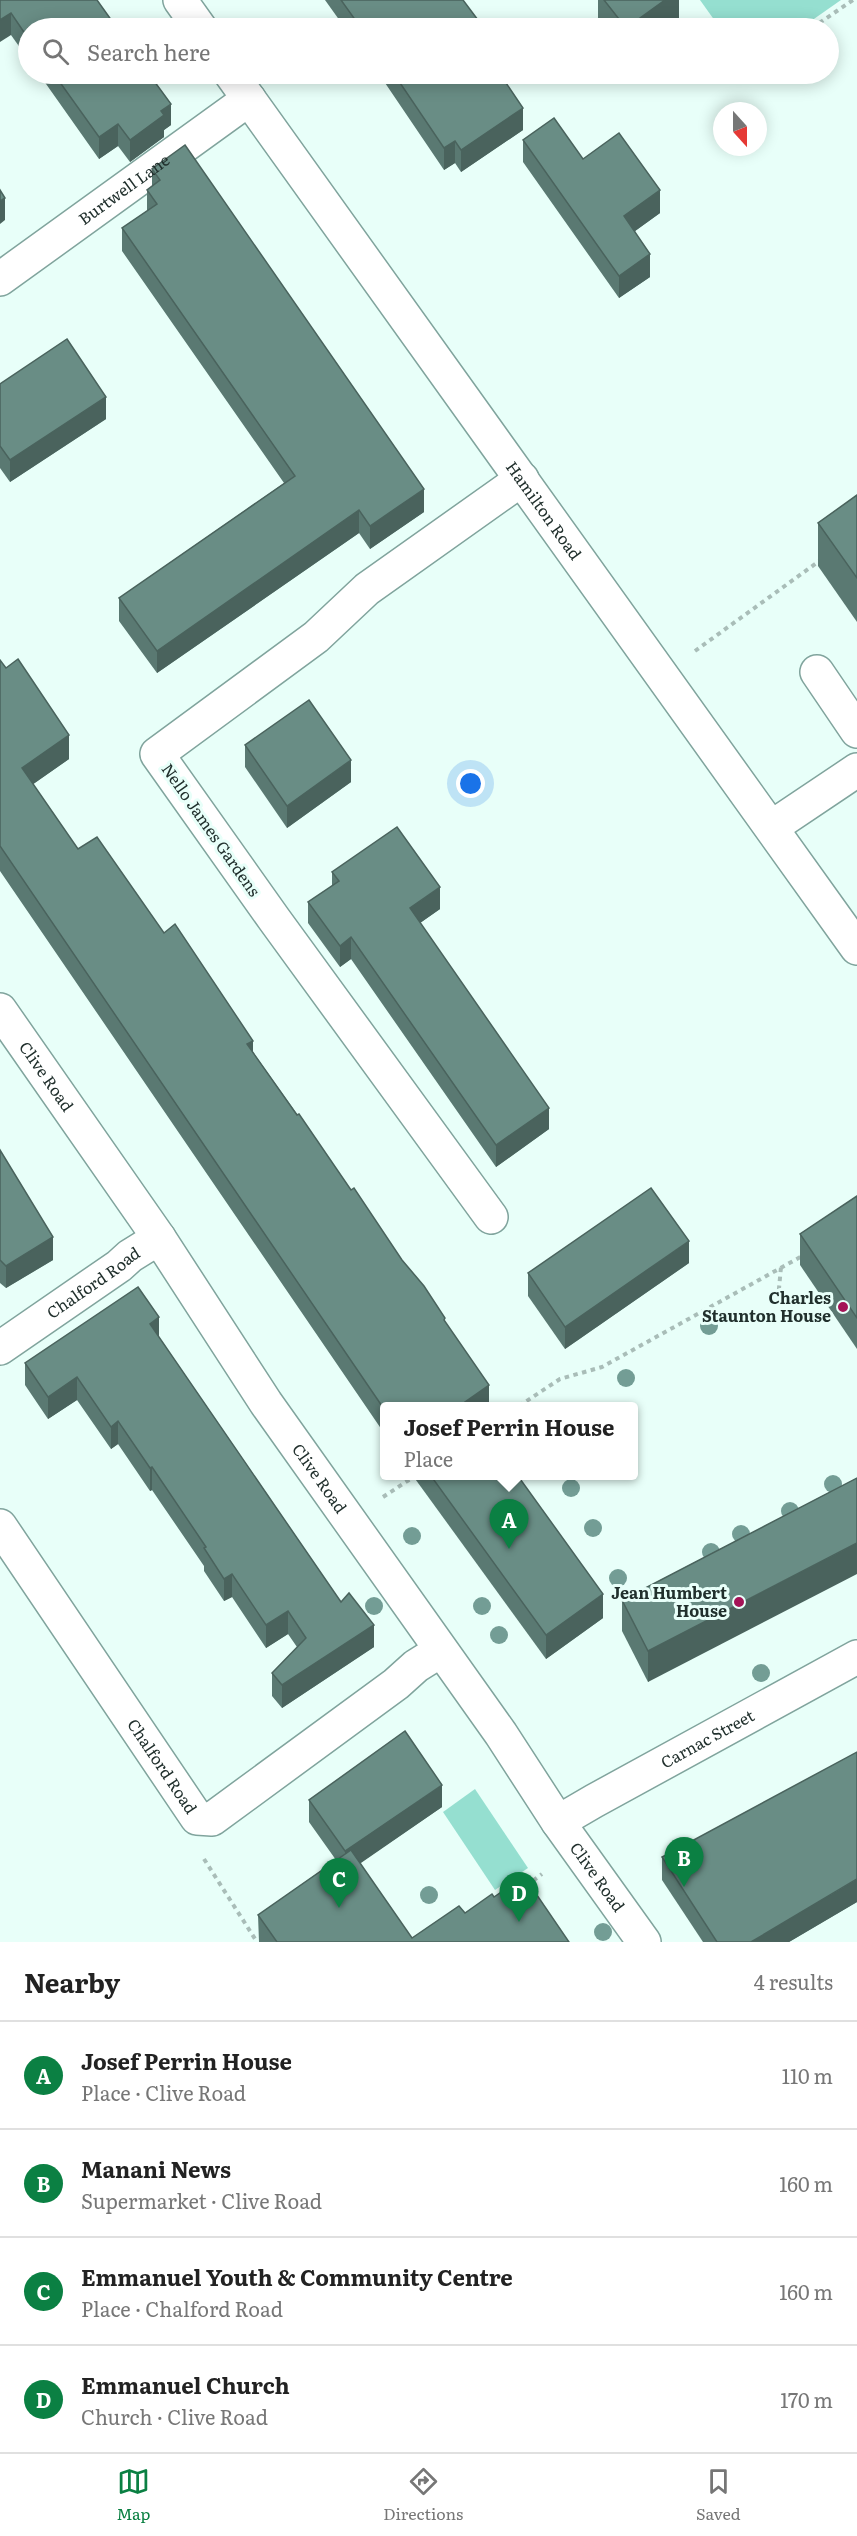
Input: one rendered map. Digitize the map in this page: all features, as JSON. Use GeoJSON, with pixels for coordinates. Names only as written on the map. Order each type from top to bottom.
{"type":"FeatureCollection","features":[{"type":"Feature","properties":{"kind":"street"},"geometry":{"type":"LineString","coordinates":[[180,0],[193,18]]}},
{"type":"Feature","properties":{"kind":"street","name":"Burtwell Lane"},"geometry":{"type":"LineString","coordinates":[[0,279],[240,86]]}},
{"type":"Feature","properties":{"kind":"street","name":"Hamilton Road"},"geometry":{"type":"LineString","coordinates":[[240,86],[857,948]]}},
{"type":"Feature","properties":{"kind":"street","name":"Nello James Gardens"},"geometry":{"type":"LineString","coordinates":[[490,1217],[274,920],[157,754],[316,637],[367,589],[522,479]]}},
{"type":"Feature","properties":{"kind":"street"},"geometry":{"type":"LineString","coordinates":[[817,672],[857,731]]}},
{"type":"Feature","properties":{"kind":"street"},"geometry":{"type":"LineString","coordinates":[[772,827],[857,770]]}},
{"type":"Feature","properties":{"kind":"street","name":"Clive Road"},"geometry":{"type":"LineString","coordinates":[[0,1010],[159,1238],[267,1402],[440,1651],[501,1734],[558,1822],[644,1942]]}},
{"type":"Feature","properties":{"kind":"street","name":"Chalford Road"},"geometry":{"type":"LineString","coordinates":[[0,1348],[159,1238]]}},
{"type":"Feature","properties":{"kind":"street","name":"Chalford Road"},"geometry":{"type":"LineString","coordinates":[[0,1526],[197,1818],[212,1819],[396,1684],[416,1666],[440,1651]]}},
{"type":"Feature","properties":{"kind":"street","name":"Carnac Street"},"geometry":{"type":"LineString","coordinates":[[558,1822],[857,1657]]}},
{"type":"Feature","properties":{"kind":"path"},"geometry":{"type":"LineString","coordinates":[[827,18],[853,0]]}},
{"type":"Feature","properties":{"kind":"path"},"geometry":{"type":"LineString","coordinates":[[662,674],[829,554]]}},
{"type":"Feature","properties":{"kind":"path"},"geometry":{"type":"LineString","coordinates":[[526,1402],[560,1379],[602,1366],[809,1252]]}},
{"type":"Feature","properties":{"kind":"path"},"geometry":{"type":"LineString","coordinates":[[778,1299],[781,1267]]}},
{"type":"Feature","properties":{"kind":"path"},"geometry":{"type":"LineString","coordinates":[[382,1498],[409,1480]]}},
{"type":"Feature","properties":{"kind":"path"},"geometry":{"type":"LineString","coordinates":[[197,1818],[204,1858],[257,1942]]}},
{"type":"Feature","properties":{"kind":"path"},"geometry":{"type":"LineString","coordinates":[[523,1888],[542,1874]]}},
{"type":"Feature","properties":{"kind":"green space"},"geometry":{"type":"Polygon","coordinates":[[[700,0],[841,0],[815,18],[713,18],[700,0]]]}},
{"type":"Feature","properties":{"kind":"green space"},"geometry":{"type":"Polygon","coordinates":[[[475,1789],[528,1868],[495,1890],[443,1812],[475,1789]]]}},
{"type":"Feature","properties":{"kind":"building"},"geometry":{"type":"Polygon","coordinates":[[[0,0],[97,0],[110,18],[18,18],[18,23],[11,13],[0,20],[0,0]]]}},
{"type":"Feature","properties":{"kind":"building"},"geometry":{"type":"Polygon","coordinates":[[[341,0],[463,0],[476,18],[354,18],[341,0]]]}},
{"type":"Feature","properties":{"kind":"building"},"geometry":{"type":"Polygon","coordinates":[[[604,0],[665,0],[640,18],[618,18],[604,0]]]}},
{"type":"Feature","properties":{"kind":"building"},"geometry":{"type":"Polygon","coordinates":[[[61,84],[156,84],[171,104],[161,111],[164,115],[130,140],[118,124],[99,137],[61,84]]]}},
{"type":"Feature","properties":{"kind":"building"},"geometry":{"type":"Polygon","coordinates":[[[401,84],[507,84],[523,108],[461,150],[455,141],[444,148],[401,84]]]}},
{"type":"Feature","properties":{"kind":"building"},"geometry":{"type":"Polygon","coordinates":[[[554,118],[583,159],[619,133],[660,190],[624,216],[650,254],[619,276],[523,140],[554,118]]]}},
{"type":"Feature","properties":{"kind":"building"},"geometry":{"type":"Polygon","coordinates":[[[185,145],[424,489],[370,526],[359,510],[157,651],[119,598],[295,476],[122,228],[157,204],[147,190],[160,180],[152,169],[185,145]]]}},
{"type":"Feature","properties":{"kind":"building"},"geometry":{"type":"Polygon","coordinates":[[[0,190],[5,198],[0,201],[0,190]]]}},
{"type":"Feature","properties":{"kind":"building"},"geometry":{"type":"Polygon","coordinates":[[[67,339],[106,397],[10,460],[0,446],[0,384],[67,339]]]}},
{"type":"Feature","properties":{"kind":"building"},"geometry":{"type":"Polygon","coordinates":[[[857,495],[857,578],[818,523],[857,495]]]}},
{"type":"Feature","properties":{"kind":"building"},"geometry":{"type":"Polygon","coordinates":[[[18,659],[69,735],[22,768],[78,849],[97,837],[164,933],[175,924],[253,1041],[247,1044],[351,1190],[354,1188],[402,1260],[424,1286],[445,1318],[444,1320],[489,1385],[465,1402],[380,1403],[0,846],[0,660],[6,668],[18,659]]]}},
{"type":"Feature","properties":{"kind":"building"},"geometry":{"type":"Polygon","coordinates":[[[309,700],[351,760],[287,806],[245,745],[309,700]]]}},
{"type":"Feature","properties":{"kind":"building"},"geometry":{"type":"Polygon","coordinates":[[[397,827],[440,887],[410,908],[549,1108],[496,1145],[351,937],[340,946],[308,902],[339,881],[332,872],[397,827]]]}},
{"type":"Feature","properties":{"kind":"building"},"geometry":{"type":"Polygon","coordinates":[[[0,1150],[53,1237],[6,1266],[0,1260],[0,1150]]]}},
{"type":"Feature","properties":{"kind":"building"},"geometry":{"type":"Polygon","coordinates":[[[651,1188],[689,1241],[565,1327],[528,1273],[651,1188]]]}},
{"type":"Feature","properties":{"kind":"building"},"geometry":{"type":"Polygon","coordinates":[[[857,1196],[857,1318],[800,1234],[857,1196]]]}},
{"type":"Feature","properties":{"kind":"building"},"geometry":{"type":"Polygon","coordinates":[[[138,1287],[159,1317],[150,1324],[341,1602],[349,1593],[374,1625],[282,1685],[272,1673],[306,1638],[288,1611],[266,1625],[232,1574],[224,1579],[204,1548],[206,1547],[152,1467],[150,1468],[118,1421],[111,1427],[77,1377],[48,1397],[25,1363],[138,1287]]]}},
{"type":"Feature","properties":{"kind":"building"},"geometry":{"type":"Polygon","coordinates":[[[857,1478],[857,1543],[648,1651],[622,1600],[857,1478]]]}},
{"type":"Feature","properties":{"kind":"building"},"geometry":{"type":"Polygon","coordinates":[[[434,1480],[521,1480],[603,1594],[546,1635],[434,1480]]]}},
{"type":"Feature","properties":{"kind":"building"},"geometry":{"type":"Polygon","coordinates":[[[405,1731],[442,1785],[345,1851],[309,1800],[405,1731]]]}},
{"type":"Feature","properties":{"kind":"building"},"geometry":{"type":"Polygon","coordinates":[[[857,1752],[857,1879],[751,1942],[717,1942],[662,1857],[857,1752]]]}},
{"type":"Feature","properties":{"kind":"building"},"geometry":{"type":"Polygon","coordinates":[[[351,1850],[412,1938],[459,1906],[465,1913],[492,1894],[494,1897],[524,1876],[569,1942],[277,1942],[258,1915],[351,1850]]]}},
{"type":"Feature","properties":{"kind":"place","name":"Charles Staunton House"},"geometry":{"type":"Point","coordinates":[843,1307]}},
{"type":"Feature","properties":{"kind":"place","name":"Josef Perrin House"},"geometry":{"type":"Point","coordinates":[509,1549]}},
{"type":"Feature","properties":{"kind":"place","name":"Jean Humbert House"},"geometry":{"type":"Point","coordinates":[739,1602]}},
{"type":"Feature","properties":{"kind":"place","name":"Manani News"},"geometry":{"type":"Point","coordinates":[684,1887]}},
{"type":"Feature","properties":{"kind":"place","name":"Emmanuel Youth & Community Centre"},"geometry":{"type":"Point","coordinates":[339,1908]}},
{"type":"Feature","properties":{"kind":"place","name":"Emmanuel Church"},"geometry":{"type":"Point","coordinates":[519,1922]}}]}
